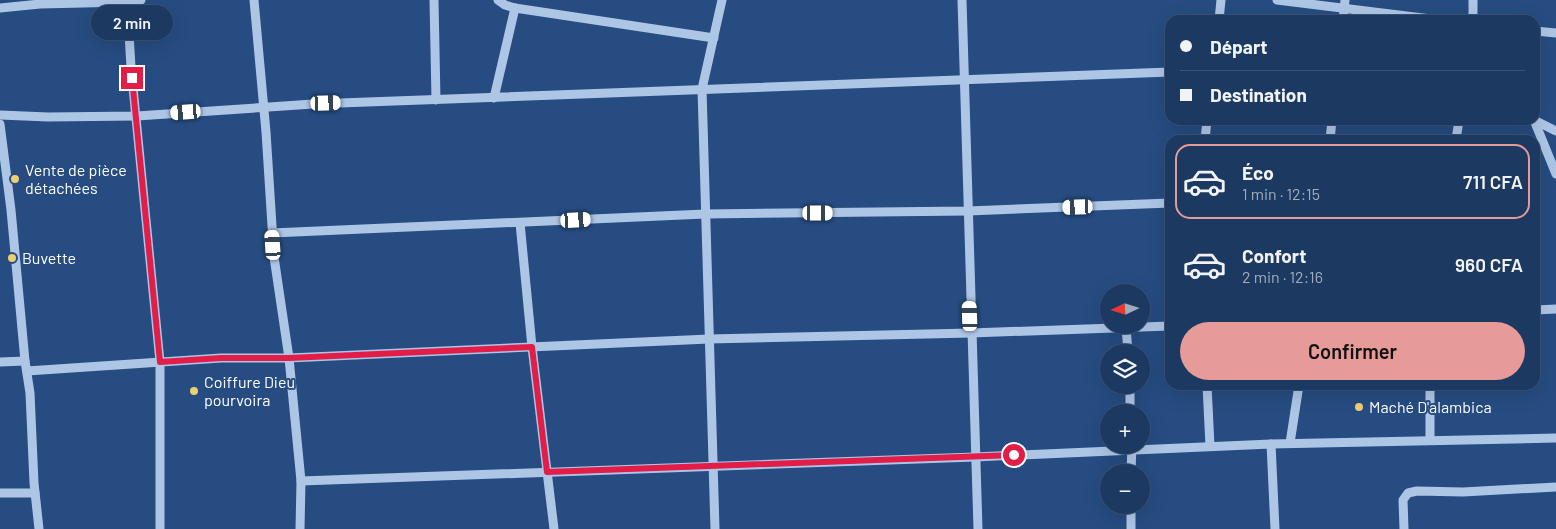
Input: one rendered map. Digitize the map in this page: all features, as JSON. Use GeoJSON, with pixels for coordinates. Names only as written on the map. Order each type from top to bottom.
{"type":"FeatureCollection","features":[{"type":"Feature","properties":{"kind":"street"},"geometry":{"type":"LineString","coordinates":[[0,8],[49,3],[141,0]]}},
{"type":"Feature","properties":{"kind":"street"},"geometry":{"type":"LineString","coordinates":[[254,0],[264,108],[272,233],[278,289],[289,358],[300,481],[300,529]]}},
{"type":"Feature","properties":{"kind":"street"},"geometry":{"type":"LineString","coordinates":[[434,0],[436,100]]}},
{"type":"Feature","properties":{"kind":"street"},"geometry":{"type":"LineString","coordinates":[[498,0],[505,5],[515,8],[714,38]]}},
{"type":"Feature","properties":{"kind":"street"},"geometry":{"type":"LineString","coordinates":[[715,529],[702,89],[722,0]]}},
{"type":"Feature","properties":{"kind":"street"},"geometry":{"type":"LineString","coordinates":[[962,0],[978,529]]}},
{"type":"Feature","properties":{"kind":"street"},"geometry":{"type":"LineString","coordinates":[[1219,15],[1221,0]]}},
{"type":"Feature","properties":{"kind":"street"},"geometry":{"type":"LineString","coordinates":[[1277,0],[1345,4],[1410,15]]}},
{"type":"Feature","properties":{"kind":"street"},"geometry":{"type":"LineString","coordinates":[[1473,0],[1473,15]]}},
{"type":"Feature","properties":{"kind":"street"},"geometry":{"type":"LineString","coordinates":[[127,1],[131,67],[160,362],[160,529]]}},
{"type":"Feature","properties":{"kind":"street"},"geometry":{"type":"LineString","coordinates":[[494,98],[515,8]]}},
{"type":"Feature","properties":{"kind":"street"},"geometry":{"type":"LineString","coordinates":[[1540,31],[1556,33]]}},
{"type":"Feature","properties":{"kind":"street"},"geometry":{"type":"LineString","coordinates":[[0,114],[48,117],[136,116],[313,104],[1165,72]]}},
{"type":"Feature","properties":{"kind":"street"},"geometry":{"type":"LineString","coordinates":[[1540,123],[1556,131]]}},
{"type":"Feature","properties":{"kind":"street"},"geometry":{"type":"LineString","coordinates":[[0,124],[30,393],[30,429],[40,529]]}},
{"type":"Feature","properties":{"kind":"street"},"geometry":{"type":"LineString","coordinates":[[1536,125],[1556,174]]}},
{"type":"Feature","properties":{"kind":"street"},"geometry":{"type":"LineString","coordinates":[[272,233],[705,214],[968,211],[1165,203]]}},
{"type":"Feature","properties":{"kind":"street"},"geometry":{"type":"LineString","coordinates":[[520,223],[532,347],[554,529]]}},
{"type":"Feature","properties":{"kind":"street"},"geometry":{"type":"LineString","coordinates":[[1540,310],[1556,308]]}},
{"type":"Feature","properties":{"kind":"street"},"geometry":{"type":"LineString","coordinates":[[1150,326],[1165,326]]}},
{"type":"Feature","properties":{"kind":"street"},"geometry":{"type":"LineString","coordinates":[[27,371],[221,358],[289,358],[709,339],[1100,328]]}},
{"type":"Feature","properties":{"kind":"street"},"geometry":{"type":"LineString","coordinates":[[0,362],[25,361]]}},
{"type":"Feature","properties":{"kind":"street"},"geometry":{"type":"LineString","coordinates":[[1207,390],[1210,446]]}},
{"type":"Feature","properties":{"kind":"street"},"geometry":{"type":"LineString","coordinates":[[1290,443],[1298,390]]}},
{"type":"Feature","properties":{"kind":"street"},"geometry":{"type":"LineString","coordinates":[[1430,390],[1430,440]]}},
{"type":"Feature","properties":{"kind":"street"},"geometry":{"type":"LineString","coordinates":[[1150,447],[1556,438]]}},
{"type":"Feature","properties":{"kind":"street"},"geometry":{"type":"LineString","coordinates":[[1270,444],[1275,529]]}},
{"type":"Feature","properties":{"kind":"street"},"geometry":{"type":"LineString","coordinates":[[300,481],[975,457],[1100,449]]}},
{"type":"Feature","properties":{"kind":"street"},"geometry":{"type":"LineString","coordinates":[[1404,529],[1403,500],[1408,494],[1417,491],[1463,492],[1556,487]]}},
{"type":"Feature","properties":{"kind":"street"},"geometry":{"type":"LineString","coordinates":[[0,493],[35,493]]}},
{"type":"Feature","properties":{"kind":"street"},"geometry":{"type":"LineString","coordinates":[[1131,514],[1131,529]]}},
{"type":"Feature","properties":{"kind":"place","name":"Vente de pièce détachées"},"geometry":{"type":"Point","coordinates":[15,179]}},
{"type":"Feature","properties":{"kind":"place","name":"Buvette"},"geometry":{"type":"Point","coordinates":[12,258]}},
{"type":"Feature","properties":{"kind":"place","name":"Coiffure Dieu pourvoira"},"geometry":{"type":"Point","coordinates":[194,391]}},
{"type":"Feature","properties":{"kind":"place","name":"Maché D'alambica"},"geometry":{"type":"Point","coordinates":[1359,407]}},
{"type":"Feature","properties":{"kind":"route"},"geometry":{"type":"LineString","coordinates":[[132,78],[160,362],[221,358],[289,358],[532,347],[547,472],[1014,455]]}}]}
